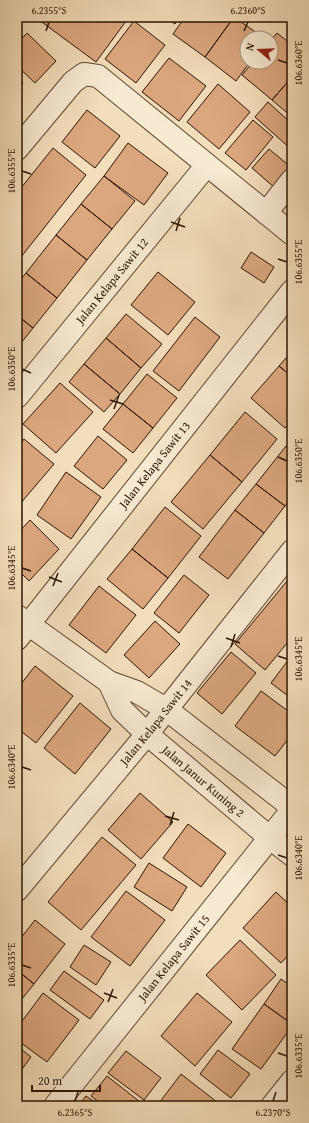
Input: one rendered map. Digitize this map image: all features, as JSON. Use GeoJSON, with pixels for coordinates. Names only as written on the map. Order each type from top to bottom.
{"type":"FeatureCollection","features":[{"type":"Feature","properties":{"kind":"street"},"geometry":{"type":"LineString","coordinates":[[17,150],[74,82],[84,74],[98,76],[292,234]]}},
{"type":"Feature","properties":{"kind":"street","name":"Jalan Kelapa Sawit 12"},"geometry":{"type":"LineString","coordinates":[[17,397],[207,165]]}},
{"type":"Feature","properties":{"kind":"street"},"geometry":{"type":"LineString","coordinates":[[266,213],[292,180]]}},
{"type":"Feature","properties":{"kind":"street","name":"Jalan Kelapa Sawit 13"},"geometry":{"type":"LineString","coordinates":[[21,627],[292,291]]}},
{"type":"Feature","properties":{"kind":"street","name":"Jalan Kelapa Sawit 14"},"geometry":{"type":"LineString","coordinates":[[17,890],[147,734],[292,551]]}},
{"type":"Feature","properties":{"kind":"street","name":"Jalan Janur Kuning 2"},"geometry":{"type":"LineString","coordinates":[[21,627],[109,682],[137,692],[166,709],[292,808]]}},
{"type":"Feature","properties":{"kind":"street","name":"Jalan Janur Kuning 2"},"geometry":{"type":"LineString","coordinates":[[109,682],[122,710],[147,734],[292,855]]}},
{"type":"Feature","properties":{"kind":"street","name":"Jalan Kelapa Sawit 15"},"geometry":{"type":"LineString","coordinates":[[55,1106],[292,808]]}},
{"type":"Feature","properties":{"kind":"street"},"geometry":{"type":"LineString","coordinates":[[272,1106],[292,1081]]}},
{"type":"Feature","properties":{"kind":"building"},"geometry":{"type":"Polygon","coordinates":[[[41,17],[129,17],[96,62],[39,20],[41,17]]]}},
{"type":"Feature","properties":{"kind":"building"},"geometry":{"type":"Polygon","coordinates":[[[165,17],[179,17],[175,24],[165,17]]]}},
{"type":"Feature","properties":{"kind":"building"},"geometry":{"type":"Polygon","coordinates":[[[185,17],[234,17],[205,57],[173,34],[185,17]]]}},
{"type":"Feature","properties":{"kind":"building"},"geometry":{"type":"Polygon","coordinates":[[[234,17],[253,30],[239,30],[239,70],[244,70],[236,81],[205,57],[234,17]]]}},
{"type":"Feature","properties":{"kind":"building"},"geometry":{"type":"Polygon","coordinates":[[[134,21],[165,45],[136,83],[105,59],[134,21]]]}},
{"type":"Feature","properties":{"kind":"building"},"geometry":{"type":"Polygon","coordinates":[[[27,33],[56,61],[35,83],[17,66],[17,44],[27,33]]]}},
{"type":"Feature","properties":{"kind":"building"},"geometry":{"type":"Polygon","coordinates":[[[279,35],[292,45],[292,77],[272,100],[242,75],[246,70],[279,70],[279,35]]]}},
{"type":"Feature","properties":{"kind":"building"},"geometry":{"type":"Polygon","coordinates":[[[169,58],[206,86],[179,121],[142,92],[169,58]]]}},
{"type":"Feature","properties":{"kind":"building"},"geometry":{"type":"Polygon","coordinates":[[[292,77],[292,117],[272,100],[292,77]]]}},
{"type":"Feature","properties":{"kind":"building"},"geometry":{"type":"Polygon","coordinates":[[[17,78],[23,83],[17,91],[17,78]]]}},
{"type":"Feature","properties":{"kind":"building"},"geometry":{"type":"Polygon","coordinates":[[[218,84],[250,112],[219,149],[187,122],[218,84]]]}},
{"type":"Feature","properties":{"kind":"building"},"geometry":{"type":"Polygon","coordinates":[[[268,102],[292,124],[292,150],[255,117],[268,102]]]}},
{"type":"Feature","properties":{"kind":"building"},"geometry":{"type":"Polygon","coordinates":[[[87,110],[120,136],[95,168],[62,142],[87,110]]]}},
{"type":"Feature","properties":{"kind":"building"},"geometry":{"type":"Polygon","coordinates":[[[253,120],[273,137],[246,170],[225,153],[253,120]]]}},
{"type":"Feature","properties":{"kind":"building"},"geometry":{"type":"Polygon","coordinates":[[[128,143],[168,173],[144,205],[104,176],[128,143]]]}},
{"type":"Feature","properties":{"kind":"building"},"geometry":{"type":"Polygon","coordinates":[[[53,148],[86,175],[17,262],[17,193],[53,148]]]}},
{"type":"Feature","properties":{"kind":"building"},"geometry":{"type":"Polygon","coordinates":[[[269,149],[292,168],[275,188],[252,168],[269,149]]]}},
{"type":"Feature","properties":{"kind":"building"},"geometry":{"type":"Polygon","coordinates":[[[104,176],[135,201],[112,229],[81,204],[104,176]]]}},
{"type":"Feature","properties":{"kind":"building"},"geometry":{"type":"Polygon","coordinates":[[[81,204],[112,229],[87,260],[56,235],[81,204]]]}},
{"type":"Feature","properties":{"kind":"building"},"geometry":{"type":"Polygon","coordinates":[[[56,235],[87,260],[57,298],[26,273],[56,235]]]}},
{"type":"Feature","properties":{"kind":"building"},"geometry":{"type":"Polygon","coordinates":[[[251,252],[274,267],[264,283],[241,268],[251,252]]]}},
{"type":"Feature","properties":{"kind":"building"},"geometry":{"type":"Polygon","coordinates":[[[158,272],[195,302],[168,335],[131,305],[158,272]]]}},
{"type":"Feature","properties":{"kind":"building"},"geometry":{"type":"Polygon","coordinates":[[[26,273],[57,298],[33,328],[17,315],[17,284],[26,273]]]}},
{"type":"Feature","properties":{"kind":"building"},"geometry":{"type":"Polygon","coordinates":[[[126,314],[162,344],[141,368],[106,338],[126,314]]]}},
{"type":"Feature","properties":{"kind":"building"},"geometry":{"type":"Polygon","coordinates":[[[17,315],[33,328],[17,348],[17,315]]]}},
{"type":"Feature","properties":{"kind":"building"},"geometry":{"type":"Polygon","coordinates":[[[195,317],[220,337],[179,391],[153,371],[195,317]]]}},
{"type":"Feature","properties":{"kind":"building"},"geometry":{"type":"Polygon","coordinates":[[[106,338],[141,368],[120,394],[84,364],[106,338]]]}},
{"type":"Feature","properties":{"kind":"building"},"geometry":{"type":"Polygon","coordinates":[[[292,351],[292,377],[279,366],[292,351]]]}},
{"type":"Feature","properties":{"kind":"building"},"geometry":{"type":"Polygon","coordinates":[[[84,364],[120,394],[104,412],[69,382],[84,364]]]}},
{"type":"Feature","properties":{"kind":"building"},"geometry":{"type":"Polygon","coordinates":[[[279,366],[292,377],[292,420],[285,428],[251,398],[279,366]]]}},
{"type":"Feature","properties":{"kind":"building"},"geometry":{"type":"Polygon","coordinates":[[[147,374],[177,398],[153,428],[123,404],[147,374]]]}},
{"type":"Feature","properties":{"kind":"building"},"geometry":{"type":"Polygon","coordinates":[[[60,383],[93,412],[56,453],[23,424],[60,383]]]}},
{"type":"Feature","properties":{"kind":"building"},"geometry":{"type":"Polygon","coordinates":[[[123,404],[153,428],[133,453],[103,429],[123,404]]]}},
{"type":"Feature","properties":{"kind":"building"},"geometry":{"type":"Polygon","coordinates":[[[245,412],[277,439],[242,482],[210,455],[245,412]]]}},
{"type":"Feature","properties":{"kind":"building"},"geometry":{"type":"Polygon","coordinates":[[[98,436],[127,460],[103,489],[74,466],[98,436]]]}},
{"type":"Feature","properties":{"kind":"building"},"geometry":{"type":"Polygon","coordinates":[[[24,439],[54,464],[20,504],[17,502],[17,448],[24,439]]]}},
{"type":"Feature","properties":{"kind":"building"},"geometry":{"type":"Polygon","coordinates":[[[286,446],[292,450],[292,496],[285,506],[256,484],[286,446]]]}},
{"type":"Feature","properties":{"kind":"building"},"geometry":{"type":"Polygon","coordinates":[[[210,455],[242,482],[203,529],[171,502],[210,455]]]}},
{"type":"Feature","properties":{"kind":"building"},"geometry":{"type":"Polygon","coordinates":[[[66,472],[101,497],[71,539],[37,515],[66,472]]]}},
{"type":"Feature","properties":{"kind":"building"},"geometry":{"type":"Polygon","coordinates":[[[256,484],[285,506],[264,533],[235,510],[256,484]]]}},
{"type":"Feature","properties":{"kind":"building"},"geometry":{"type":"Polygon","coordinates":[[[165,507],[201,536],[168,578],[132,549],[165,507]]]}},
{"type":"Feature","properties":{"kind":"building"},"geometry":{"type":"Polygon","coordinates":[[[235,510],[264,533],[228,579],[199,557],[235,510]]]}},
{"type":"Feature","properties":{"kind":"building"},"geometry":{"type":"Polygon","coordinates":[[[30,520],[59,549],[29,581],[17,569],[17,534],[30,520]]]}},
{"type":"Feature","properties":{"kind":"building"},"geometry":{"type":"Polygon","coordinates":[[[132,549],[168,578],[143,609],[107,579],[132,549]]]}},
{"type":"Feature","properties":{"kind":"building"},"geometry":{"type":"Polygon","coordinates":[[[184,575],[209,595],[179,633],[154,613],[184,575]]]}},
{"type":"Feature","properties":{"kind":"building"},"geometry":{"type":"Polygon","coordinates":[[[292,575],[292,637],[265,670],[235,644],[292,575]]]}},
{"type":"Feature","properties":{"kind":"building"},"geometry":{"type":"Polygon","coordinates":[[[99,586],[136,615],[106,653],[69,625],[99,586]]]}},
{"type":"Feature","properties":{"kind":"building"},"geometry":{"type":"Polygon","coordinates":[[[155,621],[180,644],[149,678],[124,655],[155,621]]]}},
{"type":"Feature","properties":{"kind":"building"},"geometry":{"type":"Polygon","coordinates":[[[231,652],[256,673],[222,714],[197,693],[231,652]]]}},
{"type":"Feature","properties":{"kind":"building"},"geometry":{"type":"Polygon","coordinates":[[[289,659],[292,661],[292,699],[271,683],[289,659]]]}},
{"type":"Feature","properties":{"kind":"building"},"geometry":{"type":"Polygon","coordinates":[[[35,666],[73,696],[36,743],[17,728],[17,689],[35,666]]]}},
{"type":"Feature","properties":{"kind":"building"},"geometry":{"type":"Polygon","coordinates":[[[261,691],[292,714],[292,734],[275,756],[235,726],[261,691]]]}},
{"type":"Feature","properties":{"kind":"building"},"geometry":{"type":"Polygon","coordinates":[[[80,703],[111,729],[75,774],[44,748],[80,703]]]}},
{"type":"Feature","properties":{"kind":"building"},"geometry":{"type":"Polygon","coordinates":[[[140,793],[173,822],[141,859],[108,830],[140,793]]]}},
{"type":"Feature","properties":{"kind":"building"},"geometry":{"type":"Polygon","coordinates":[[[188,824],[226,853],[201,887],[163,858],[188,824]]]}},
{"type":"Feature","properties":{"kind":"building"},"geometry":{"type":"Polygon","coordinates":[[[102,837],[136,865],[81,930],[48,902],[102,837]]]}},
{"type":"Feature","properties":{"kind":"building"},"geometry":{"type":"Polygon","coordinates":[[[149,863],[187,887],[172,911],[134,887],[149,863]]]}},
{"type":"Feature","properties":{"kind":"building"},"geometry":{"type":"Polygon","coordinates":[[[126,891],[165,920],[130,966],[91,937],[126,891]]]}},
{"type":"Feature","properties":{"kind":"building"},"geometry":{"type":"Polygon","coordinates":[[[276,892],[292,907],[292,951],[281,963],[243,928],[276,892]]]}},
{"type":"Feature","properties":{"kind":"building"},"geometry":{"type":"Polygon","coordinates":[[[35,920],[65,944],[34,984],[17,970],[17,943],[35,920]]]}},
{"type":"Feature","properties":{"kind":"building"},"geometry":{"type":"Polygon","coordinates":[[[240,940],[276,975],[242,1010],[206,975],[240,940]]]}},
{"type":"Feature","properties":{"kind":"building"},"geometry":{"type":"Polygon","coordinates":[[[84,945],[111,962],[96,985],[70,967],[84,945]]]}},
{"type":"Feature","properties":{"kind":"building"},"geometry":{"type":"Polygon","coordinates":[[[17,970],[34,984],[17,1005],[17,970]]]}},
{"type":"Feature","properties":{"kind":"building"},"geometry":{"type":"Polygon","coordinates":[[[64,971],[104,1000],[90,1019],[50,990],[64,971]]]}},
{"type":"Feature","properties":{"kind":"building"},"geometry":{"type":"Polygon","coordinates":[[[281,979],[292,987],[292,1024],[264,1004],[281,979]]]}},
{"type":"Feature","properties":{"kind":"building"},"geometry":{"type":"Polygon","coordinates":[[[43,993],[79,1020],[47,1062],[17,1040],[17,1028],[43,993]]]}},
{"type":"Feature","properties":{"kind":"building"},"geometry":{"type":"Polygon","coordinates":[[[197,993],[232,1022],[195,1066],[161,1036],[197,993]]]}},
{"type":"Feature","properties":{"kind":"building"},"geometry":{"type":"Polygon","coordinates":[[[264,1004],[292,1024],[292,1026],[261,1069],[232,1049],[264,1004]]]}},
{"type":"Feature","properties":{"kind":"building"},"geometry":{"type":"Polygon","coordinates":[[[17,1046],[31,1057],[17,1076],[17,1046]]]}},
{"type":"Feature","properties":{"kind":"building"},"geometry":{"type":"Polygon","coordinates":[[[218,1050],[250,1074],[231,1098],[200,1074],[218,1050]]]}},
{"type":"Feature","properties":{"kind":"building"},"geometry":{"type":"Polygon","coordinates":[[[126,1051],[161,1078],[144,1100],[108,1073],[126,1051]]]}},
{"type":"Feature","properties":{"kind":"building"},"geometry":{"type":"Polygon","coordinates":[[[181,1074],[222,1106],[162,1106],[159,1103],[181,1074]]]}},
{"type":"Feature","properties":{"kind":"building"},"geometry":{"type":"Polygon","coordinates":[[[107,1076],[144,1105],[104,1106],[91,1096],[107,1076]]]}},
{"type":"Feature","properties":{"kind":"building"},"geometry":{"type":"Polygon","coordinates":[[[86,1096],[100,1106],[78,1106],[86,1096]]]}}]}
